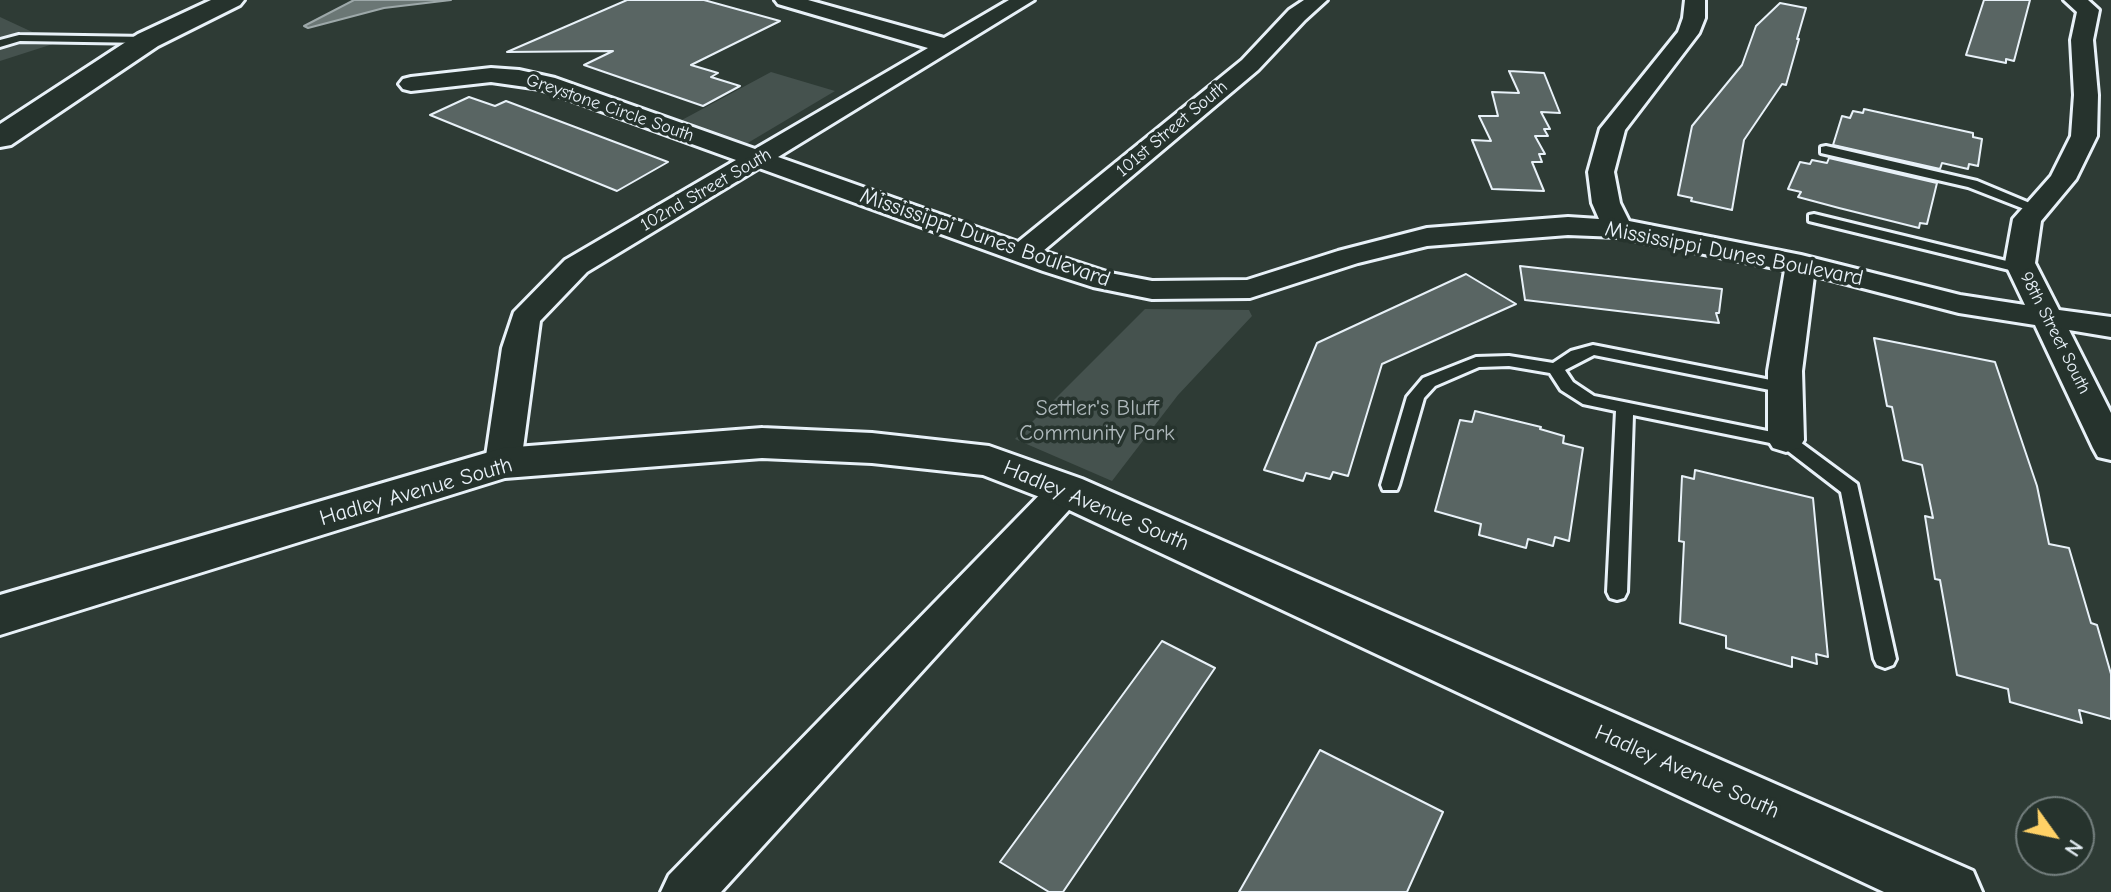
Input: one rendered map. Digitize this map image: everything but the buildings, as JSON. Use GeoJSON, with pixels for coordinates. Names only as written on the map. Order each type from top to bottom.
{"type":"FeatureCollection","features":[{"type":"Feature","properties":{"kind":"street"},"geometry":{"type":"LineString","coordinates":[[0,138],[148,40],[231,0]]}},
{"type":"Feature","properties":{"kind":"street"},"geometry":{"type":"LineString","coordinates":[[785,0],[947,46]]}},
{"type":"Feature","properties":{"kind":"street","name":"102nd Street South"},"geometry":{"type":"LineString","coordinates":[[503,463],[518,348],[525,319],[576,266],[1024,0]]}},
{"type":"Feature","properties":{"kind":"street","name":"101st Street South"},"geometry":{"type":"LineString","coordinates":[[1022,254],[1250,65],[1297,15],[1317,0]]}},
{"type":"Feature","properties":{"kind":"street"},"geometry":{"type":"LineString","coordinates":[[1618,228],[1606,203],[1601,172],[1613,129],[1688,33],[1694,18],[1695,0]]}},
{"type":"Feature","properties":{"kind":"street","name":"98th Street South"},"geometry":{"type":"LineString","coordinates":[[2074,0],[2088,10],[2082,40],[2086,95],[2084,136],[2063,179],[2027,219],[2022,269],[2111,448]]}},
{"type":"Feature","properties":{"kind":"street","name":"Greystone Circle South"},"geometry":{"type":"LineString","coordinates":[[411,84],[461,76],[519,77],[547,83],[758,159]]}},
{"type":"Feature","properties":{"kind":"street","name":"Mississippi Dunes Boulevard"},"geometry":{"type":"LineString","coordinates":[[758,159],[1022,254],[1104,281],[1152,290],[1250,289],[1348,257],[1427,237],[1531,228],[1618,228],[1801,264],[1959,304],[2111,327]]}},
{"type":"Feature","properties":{"kind":"street"},"geometry":{"type":"LineString","coordinates":[[1786,440],[1785,388],[1801,264]]}},
{"type":"Feature","properties":{"kind":"street","name":"Hadley Avenue South"},"geometry":{"type":"LineString","coordinates":[[0,615],[503,463],[762,443],[872,448],[989,461],[1066,490],[1951,892]]}},
{"type":"Feature","properties":{"kind":"street"},"geometry":{"type":"LineString","coordinates":[[687,892],[1066,490]]}},
{"type":"Feature","properties":{"kind":"lane"},"geometry":{"type":"LineString","coordinates":[[0,44],[19,38],[148,40]]}},
{"type":"Feature","properties":{"kind":"lane"},"geometry":{"type":"LineString","coordinates":[[1826,150],[1972,184],[2037,209]]}},
{"type":"Feature","properties":{"kind":"lane"},"geometry":{"type":"LineString","coordinates":[[1814,218],[2022,269]]}},
{"type":"Feature","properties":{"kind":"lane"},"geometry":{"type":"LineString","coordinates":[[1390,485],[1416,397],[1429,382],[1476,362],[1509,361],[1556,369],[1577,355],[1593,350],[1785,388]]}},
{"type":"Feature","properties":{"kind":"lane"},"geometry":{"type":"LineString","coordinates":[[1556,369],[1567,386],[1589,400],[1786,440],[1850,489],[1885,659]]}},
{"type":"Feature","properties":{"kind":"lane"},"geometry":{"type":"LineString","coordinates":[[1617,592],[1625,406]]}},
{"type":"Feature","properties":{"kind":"green space"},"geometry":{"type":"Polygon","coordinates":[[[0,17],[56,43],[0,61],[0,17]]]}},
{"type":"Feature","properties":{"kind":"green space"},"geometry":{"type":"Polygon","coordinates":[[[771,72],[835,91],[746,144],[680,121],[771,72]]]}},
{"type":"Feature","properties":{"kind":"green space","name":"Settler's Bluff Community Park"},"geometry":{"type":"Polygon","coordinates":[[[1145,309],[1249,310],[1252,316],[1178,395],[1112,481],[1015,439],[1145,309]]]}},
{"type":"Feature","properties":{"kind":"shaded area"},"geometry":{"type":"Polygon","coordinates":[[[354,0],[451,0],[384,8],[308,28],[304,26],[354,0]]]}}]}
